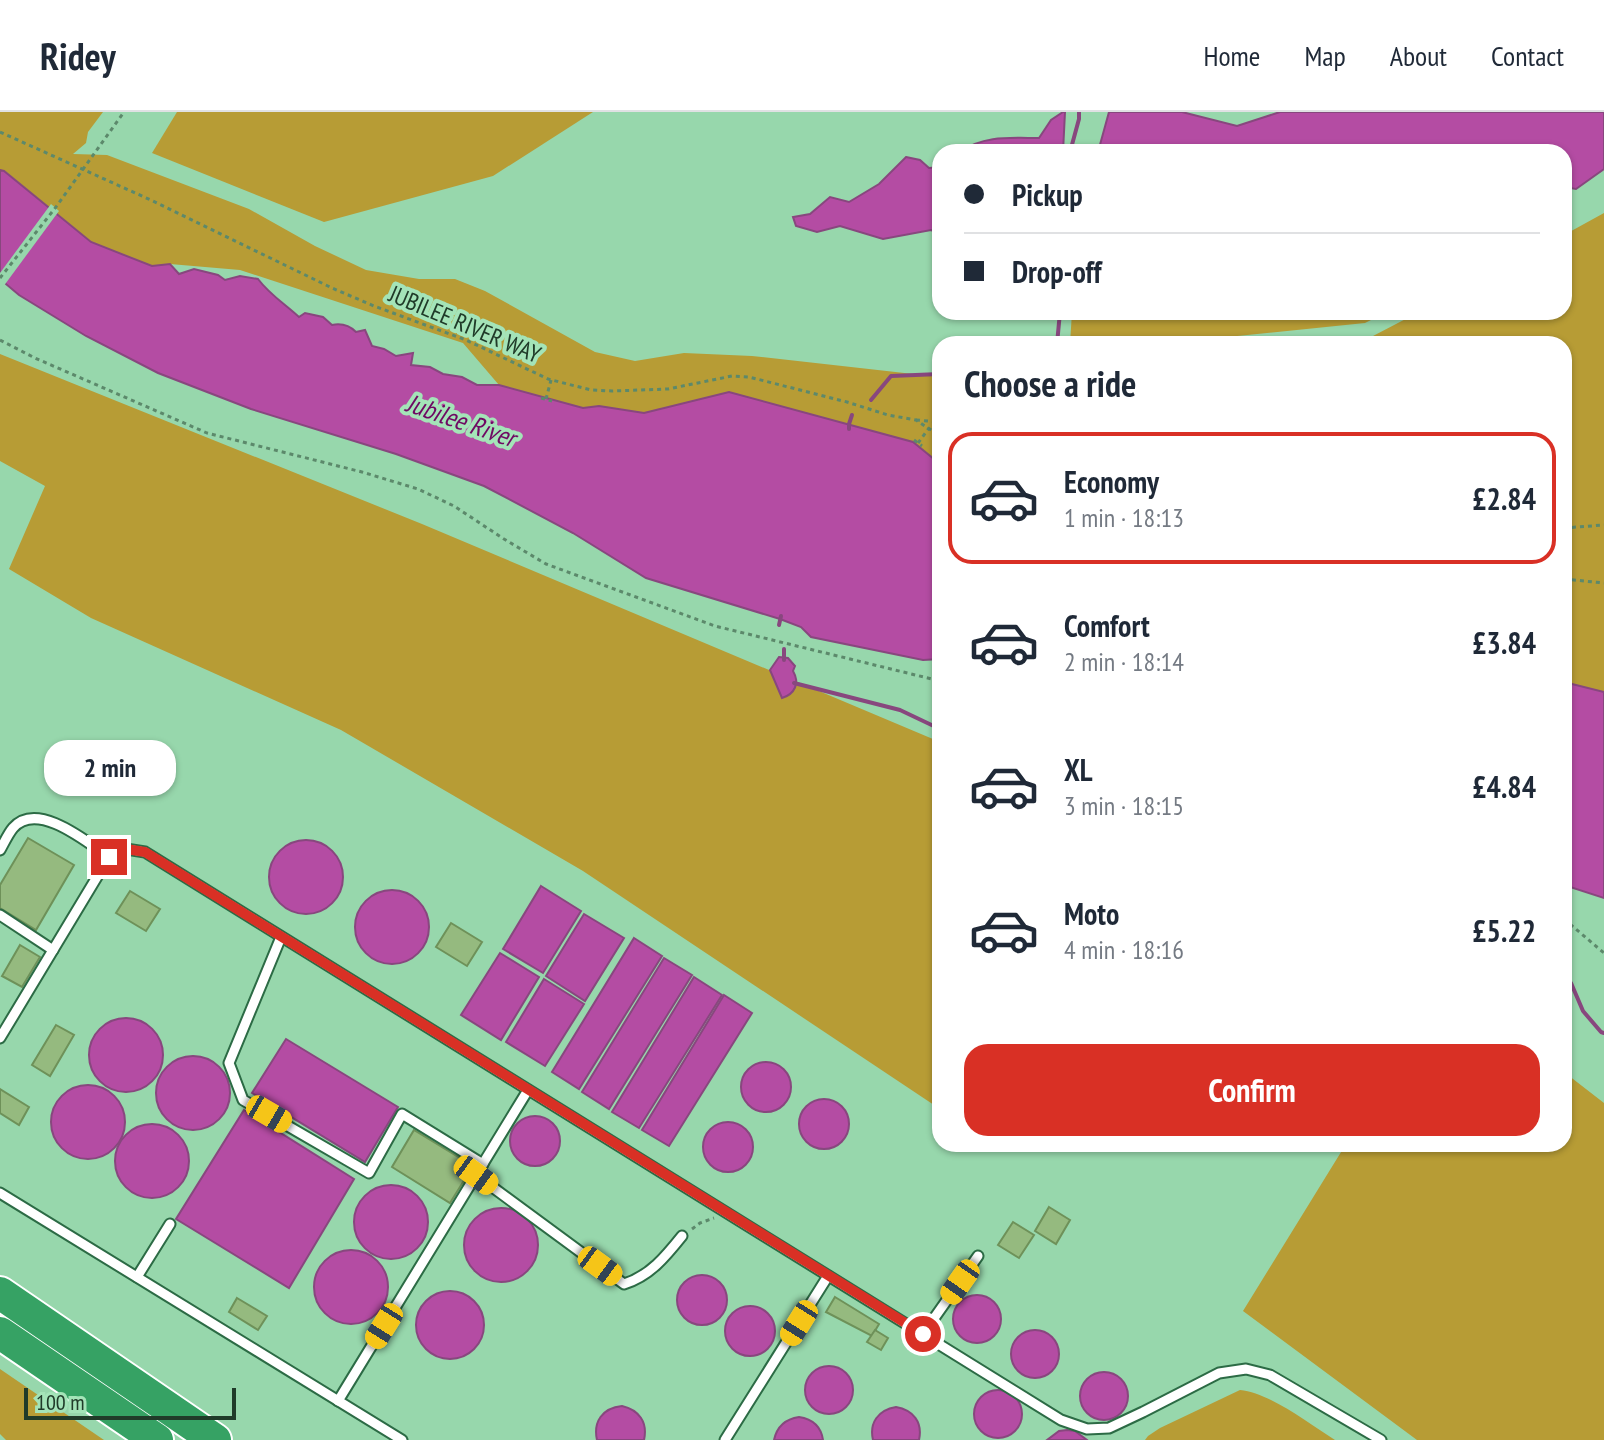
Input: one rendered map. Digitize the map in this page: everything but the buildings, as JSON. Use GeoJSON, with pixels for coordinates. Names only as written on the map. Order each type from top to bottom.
{"type":"FeatureCollection","features":[{"type":"Feature","properties":{"kind":"highway"},"geometry":{"type":"LineString","coordinates":[[0,1293],[215,1440]]}},
{"type":"Feature","properties":{"kind":"highway"},"geometry":{"type":"LineString","coordinates":[[0,1333],[157,1440]]}},
{"type":"Feature","properties":{"kind":"lane"},"geometry":{"type":"LineString","coordinates":[[0,850],[14,826],[25,820],[41,818],[61,826],[109,857]]}},
{"type":"Feature","properties":{"kind":"lane"},"geometry":{"type":"LineString","coordinates":[[0,1038],[109,857],[126,849],[145,852],[1061,1420],[1087,1429],[1109,1428],[1219,1373],[1246,1369],[1270,1375],[1381,1440]]}},
{"type":"Feature","properties":{"kind":"lane"},"geometry":{"type":"LineString","coordinates":[[0,915],[53,950]]}},
{"type":"Feature","properties":{"kind":"lane"},"geometry":{"type":"LineString","coordinates":[[281,937],[229,1063],[243,1100],[369,1173],[402,1114],[483,1164]]}},
{"type":"Feature","properties":{"kind":"lane"},"geometry":{"type":"LineString","coordinates":[[338,1401],[528,1090]]}},
{"type":"Feature","properties":{"kind":"lane"},"geometry":{"type":"LineString","coordinates":[[476,1175],[624,1284],[641,1279],[682,1236]]}},
{"type":"Feature","properties":{"kind":"lane"},"geometry":{"type":"LineString","coordinates":[[0,1193],[402,1440]]}},
{"type":"Feature","properties":{"kind":"lane"},"geometry":{"type":"LineString","coordinates":[[137,1277],[170,1224]]}},
{"type":"Feature","properties":{"kind":"lane"},"geometry":{"type":"LineString","coordinates":[[923,1334],[978,1256]]}},
{"type":"Feature","properties":{"kind":"lane"},"geometry":{"type":"LineString","coordinates":[[725,1440],[828,1276]]}},
{"type":"Feature","properties":{"kind":"path"},"geometry":{"type":"LineString","coordinates":[[0,278],[124,112]]}},
{"type":"Feature","properties":{"kind":"path","name":"JUBILEE RIVER WAY"},"geometry":{"type":"LineString","coordinates":[[0,132],[225,235],[332,288],[466,340],[551,380],[591,390],[612,391],[668,389],[732,376],[749,377],[916,420],[932,430]]}},
{"type":"Feature","properties":{"kind":"path"},"geometry":{"type":"LineString","coordinates":[[0,340],[207,433],[418,489],[454,506],[546,564],[715,626],[932,679]]}},
{"type":"Feature","properties":{"kind":"path"},"geometry":{"type":"LineString","coordinates":[[551,380],[544,398],[552,401]]}},
{"type":"Feature","properties":{"kind":"path"},"geometry":{"type":"LineString","coordinates":[[916,420],[932,421]]}},
{"type":"Feature","properties":{"kind":"path"},"geometry":{"type":"LineString","coordinates":[[922,446],[916,441],[929,428]]}},
{"type":"Feature","properties":{"kind":"path"},"geometry":{"type":"LineString","coordinates":[[1572,527],[1604,525]]}},
{"type":"Feature","properties":{"kind":"path"},"geometry":{"type":"LineString","coordinates":[[1572,580],[1604,583]]}},
{"type":"Feature","properties":{"kind":"path"},"geometry":{"type":"LineString","coordinates":[[1572,926],[1604,953]]}},
{"type":"Feature","properties":{"kind":"path"},"geometry":{"type":"LineString","coordinates":[[682,1236],[700,1223],[727,1213]]}},
{"type":"Feature","properties":{"kind":"shaded area"},"geometry":{"type":"Polygon","coordinates":[[[0,112],[103,112],[88,132],[86,143],[73,154],[107,155],[249,209],[366,270],[419,279],[455,279],[485,291],[595,352],[635,361],[684,353],[752,356],[932,376],[932,457],[913,442],[729,392],[644,413],[599,406],[583,408],[499,385],[463,343],[240,270],[170,264],[152,266],[91,242],[0,170],[0,112]]]}},
{"type":"Feature","properties":{"kind":"shaded area"},"geometry":{"type":"Polygon","coordinates":[[[177,112],[593,112],[493,176],[324,222],[152,153],[177,112]]]}},
{"type":"Feature","properties":{"kind":"shaded area"},"geometry":{"type":"Polygon","coordinates":[[[1604,213],[1604,692],[1572,684],[1572,336],[1373,336],[1404,320],[1572,320],[1572,231],[1604,213]]]}},
{"type":"Feature","properties":{"kind":"shaded area"},"geometry":{"type":"Polygon","coordinates":[[[1072,320],[1371,320],[1237,336],[1070,336],[1072,320]]]}},
{"type":"Feature","properties":{"kind":"shaded area"},"geometry":{"type":"Polygon","coordinates":[[[0,354],[422,524],[932,739],[932,1104],[583,871],[341,730],[91,618],[9,569],[45,486],[0,461],[0,354]]]}},
{"type":"Feature","properties":{"kind":"shaded area"},"geometry":{"type":"Polygon","coordinates":[[[1572,1078],[1604,1103],[1604,1440],[1417,1440],[1243,1311],[1341,1152],[1572,1152],[1572,1078]]]}},
{"type":"Feature","properties":{"kind":"shaded area"},"geometry":{"type":"Polygon","coordinates":[[[0,1369],[104,1440],[6,1440],[0,1434],[0,1369]]]}},
{"type":"Feature","properties":{"kind":"shaded area"},"geometry":{"type":"Polygon","coordinates":[[[1240,1390],[1276,1403],[1335,1440],[1145,1440],[1160,1428],[1240,1390]]]}},
{"type":"Feature","properties":{"kind":"water"},"geometry":{"type":"Polygon","coordinates":[[[1065,112],[1063,144],[976,144],[1008,138],[1039,138],[1051,120],[1065,112]]]}},
{"type":"Feature","properties":{"kind":"water"},"geometry":{"type":"Polygon","coordinates":[[[1109,112],[1182,112],[1237,126],[1280,112],[1604,112],[1604,169],[1576,189],[1572,188],[1572,144],[1100,144],[1109,112]]]}},
{"type":"Feature","properties":{"kind":"water"},"geometry":{"type":"Polygon","coordinates":[[[906,157],[920,160],[932,168],[932,230],[883,239],[840,226],[817,232],[796,226],[793,217],[810,214],[830,197],[849,202],[879,184],[906,157]]]}},
{"type":"Feature","properties":{"kind":"water","name":"Jubilee River"},"geometry":{"type":"Polygon","coordinates":[[[0,170],[91,242],[152,266],[170,264],[179,274],[194,269],[225,280],[240,276],[258,279],[299,317],[305,313],[323,317],[332,325],[348,326],[356,332],[365,330],[372,346],[396,356],[413,353],[411,365],[430,367],[477,385],[499,385],[583,408],[599,406],[644,413],[729,392],[913,442],[932,457],[932,659],[811,637],[801,627],[780,619],[646,578],[573,533],[484,486],[396,454],[251,409],[158,373],[86,336],[19,295],[0,279],[0,170]]]}},
{"type":"Feature","properties":{"kind":"water"},"geometry":{"type":"Polygon","coordinates":[[[779,657],[788,658],[795,666],[796,684],[793,691],[782,698],[770,670],[779,657]]]}},
{"type":"Feature","properties":{"kind":"water"},"geometry":{"type":"Polygon","coordinates":[[[1572,684],[1604,692],[1604,898],[1572,888],[1572,684]]]}},
{"type":"Feature","properties":{"kind":"water"},"geometry":{"type":"Polygon","coordinates":[[[306,840],[320,843],[332,851],[340,863],[343,877],[340,891],[332,903],[320,911],[306,914],[292,911],[280,903],[272,891],[269,877],[272,863],[280,851],[292,843],[306,840]]]}},
{"type":"Feature","properties":{"kind":"water"},"geometry":{"type":"Polygon","coordinates":[[[541,886],[581,911],[543,973],[503,949],[541,886]]]}},
{"type":"Feature","properties":{"kind":"water"},"geometry":{"type":"Polygon","coordinates":[[[392,890],[406,893],[418,901],[426,913],[429,927],[426,941],[418,953],[406,961],[392,964],[378,961],[366,953],[358,941],[355,927],[358,913],[366,901],[378,893],[392,890]]]}},
{"type":"Feature","properties":{"kind":"water"},"geometry":{"type":"Polygon","coordinates":[[[584,914],[624,938],[585,1001],[546,976],[584,914]]]}},
{"type":"Feature","properties":{"kind":"water"},"geometry":{"type":"Polygon","coordinates":[[[634,938],[662,956],[579,1089],[552,1072],[634,938]]]}},
{"type":"Feature","properties":{"kind":"water"},"geometry":{"type":"Polygon","coordinates":[[[500,953],[539,977],[501,1040],[461,1015],[500,953]]]}},
{"type":"Feature","properties":{"kind":"water"},"geometry":{"type":"Polygon","coordinates":[[[664,958],[692,975],[609,1109],[582,1092],[664,958]]]}},
{"type":"Feature","properties":{"kind":"water"},"geometry":{"type":"Polygon","coordinates":[[[694,977],[722,995],[639,1128],[612,1112],[694,977]]]}},
{"type":"Feature","properties":{"kind":"water"},"geometry":{"type":"Polygon","coordinates":[[[544,979],[584,1004],[545,1066],[506,1042],[544,979]]]}},
{"type":"Feature","properties":{"kind":"water"},"geometry":{"type":"Polygon","coordinates":[[[724,995],[752,1013],[669,1146],[642,1130],[724,995]]]}},
{"type":"Feature","properties":{"kind":"water"},"geometry":{"type":"Polygon","coordinates":[[[126,1018],[140,1021],[152,1029],[160,1041],[163,1055],[160,1069],[152,1081],[140,1089],[126,1092],[112,1089],[100,1081],[92,1069],[89,1055],[92,1041],[100,1029],[112,1021],[126,1018]]]}},
{"type":"Feature","properties":{"kind":"water"},"geometry":{"type":"Polygon","coordinates":[[[286,1039],[398,1107],[365,1162],[252,1093],[286,1039]]]}},
{"type":"Feature","properties":{"kind":"water"},"geometry":{"type":"Polygon","coordinates":[[[193,1056],[207,1059],[219,1067],[227,1079],[230,1093],[227,1107],[219,1119],[207,1127],[193,1130],[179,1127],[167,1119],[159,1107],[156,1093],[159,1079],[167,1067],[179,1059],[193,1056]]]}},
{"type":"Feature","properties":{"kind":"water"},"geometry":{"type":"Polygon","coordinates":[[[766,1062],[784,1069],[791,1087],[784,1105],[766,1112],[748,1105],[741,1087],[748,1069],[766,1062]]]}},
{"type":"Feature","properties":{"kind":"water"},"geometry":{"type":"Polygon","coordinates":[[[88,1085],[102,1088],[114,1096],[122,1108],[125,1122],[122,1136],[114,1148],[102,1156],[88,1159],[74,1156],[62,1148],[54,1136],[51,1122],[54,1108],[62,1096],[74,1088],[88,1085]]]}},
{"type":"Feature","properties":{"kind":"water"},"geometry":{"type":"Polygon","coordinates":[[[824,1099],[842,1106],[849,1124],[842,1142],[824,1149],[806,1142],[799,1124],[806,1106],[824,1099]]]}},
{"type":"Feature","properties":{"kind":"water"},"geometry":{"type":"Polygon","coordinates":[[[244,1110],[354,1179],[289,1288],[176,1219],[244,1110]]]}},
{"type":"Feature","properties":{"kind":"water"},"geometry":{"type":"Polygon","coordinates":[[[535,1116],[553,1123],[560,1141],[553,1159],[535,1166],[517,1159],[510,1141],[517,1123],[535,1116]]]}},
{"type":"Feature","properties":{"kind":"water"},"geometry":{"type":"Polygon","coordinates":[[[728,1122],[746,1129],[753,1147],[746,1165],[728,1172],[710,1165],[703,1147],[710,1129],[728,1122]]]}},
{"type":"Feature","properties":{"kind":"water"},"geometry":{"type":"Polygon","coordinates":[[[152,1124],[166,1127],[178,1135],[186,1147],[189,1161],[186,1175],[178,1187],[166,1195],[152,1198],[138,1195],[126,1187],[118,1175],[115,1161],[118,1147],[126,1135],[138,1127],[152,1124]]]}},
{"type":"Feature","properties":{"kind":"water"},"geometry":{"type":"Polygon","coordinates":[[[391,1185],[405,1188],[417,1196],[425,1208],[428,1222],[425,1236],[417,1248],[405,1256],[391,1259],[377,1256],[365,1248],[357,1236],[354,1222],[357,1208],[365,1196],[377,1188],[391,1185]]]}},
{"type":"Feature","properties":{"kind":"water"},"geometry":{"type":"Polygon","coordinates":[[[501,1208],[515,1211],[527,1219],[535,1231],[538,1245],[535,1259],[527,1271],[515,1279],[501,1282],[487,1279],[475,1271],[467,1259],[464,1245],[467,1231],[475,1219],[487,1211],[501,1208]]]}},
{"type":"Feature","properties":{"kind":"water"},"geometry":{"type":"Polygon","coordinates":[[[351,1250],[365,1253],[377,1261],[385,1273],[388,1287],[385,1301],[377,1313],[365,1321],[351,1324],[337,1321],[325,1313],[317,1301],[314,1287],[317,1273],[325,1261],[337,1253],[351,1250]]]}},
{"type":"Feature","properties":{"kind":"water"},"geometry":{"type":"Polygon","coordinates":[[[702,1275],[720,1282],[727,1300],[720,1318],[702,1325],[684,1318],[677,1300],[684,1282],[702,1275]]]}},
{"type":"Feature","properties":{"kind":"water"},"geometry":{"type":"Polygon","coordinates":[[[450,1291],[474,1301],[484,1325],[474,1349],[450,1359],[426,1349],[416,1325],[426,1301],[450,1291]]]}},
{"type":"Feature","properties":{"kind":"water"},"geometry":{"type":"Polygon","coordinates":[[[977,1295],[994,1302],[1001,1319],[994,1336],[977,1343],[960,1336],[953,1319],[960,1302],[977,1295]]]}},
{"type":"Feature","properties":{"kind":"water"},"geometry":{"type":"Polygon","coordinates":[[[750,1306],[768,1313],[775,1331],[768,1349],[750,1356],[732,1349],[725,1331],[732,1313],[750,1306]]]}},
{"type":"Feature","properties":{"kind":"water"},"geometry":{"type":"Polygon","coordinates":[[[1035,1330],[1052,1337],[1059,1354],[1052,1371],[1035,1378],[1018,1371],[1011,1354],[1018,1337],[1035,1330]]]}},
{"type":"Feature","properties":{"kind":"water"},"geometry":{"type":"Polygon","coordinates":[[[829,1366],[846,1373],[853,1390],[846,1407],[829,1414],[812,1407],[805,1390],[812,1373],[829,1366]]]}},
{"type":"Feature","properties":{"kind":"water"},"geometry":{"type":"Polygon","coordinates":[[[1104,1372],[1121,1379],[1128,1396],[1121,1413],[1104,1420],[1087,1413],[1080,1396],[1087,1379],[1104,1372]]]}},
{"type":"Feature","properties":{"kind":"water"},"geometry":{"type":"Polygon","coordinates":[[[998,1390],[1015,1397],[1022,1414],[1015,1431],[998,1438],[981,1431],[974,1414],[981,1397],[998,1390]]]}},
{"type":"Feature","properties":{"kind":"water"},"geometry":{"type":"Polygon","coordinates":[[[622,1406],[633,1410],[641,1418],[645,1428],[644,1440],[597,1440],[596,1427],[600,1417],[622,1406]]]}},
{"type":"Feature","properties":{"kind":"water"},"geometry":{"type":"Polygon","coordinates":[[[896,1407],[907,1411],[918,1422],[919,1440],[873,1440],[872,1428],[876,1418],[896,1407]]]}},
{"type":"Feature","properties":{"kind":"water"},"geometry":{"type":"Polygon","coordinates":[[[799,1417],[815,1424],[823,1440],[774,1440],[782,1424],[799,1417]]]}},
{"type":"Feature","properties":{"kind":"water"},"geometry":{"type":"Polygon","coordinates":[[[1059,1431],[1075,1431],[1087,1440],[1047,1440],[1059,1431]]]}},
{"type":"Feature","properties":{"kind":"pier"},"geometry":{"type":"Polygon","coordinates":[[[51,204],[59,211],[3,287],[0,273],[51,204]]]}},
{"type":"Feature","properties":{"kind":"waterway"},"geometry":{"type":"LineString","coordinates":[[1072,144],[1079,112]]}},
{"type":"Feature","properties":{"kind":"waterway"},"geometry":{"type":"LineString","coordinates":[[1058,336],[1059,320]]}},
{"type":"Feature","properties":{"kind":"waterway"},"geometry":{"type":"LineString","coordinates":[[871,400],[891,376],[932,374]]}},
{"type":"Feature","properties":{"kind":"waterway"},"geometry":{"type":"LineString","coordinates":[[849,429],[852,415]]}},
{"type":"Feature","properties":{"kind":"waterway"},"geometry":{"type":"LineString","coordinates":[[779,625],[781,616]]}},
{"type":"Feature","properties":{"kind":"waterway"},"geometry":{"type":"LineString","coordinates":[[784,649],[784,660]]}},
{"type":"Feature","properties":{"kind":"waterway"},"geometry":{"type":"LineString","coordinates":[[794,683],[900,710],[932,725]]}},
{"type":"Feature","properties":{"kind":"waterway"},"geometry":{"type":"LineString","coordinates":[[1572,985],[1583,1011],[1604,1033]]}},
{"type":"Feature","properties":{"kind":"route"},"geometry":{"type":"LineString","coordinates":[[109,857],[126,849],[145,852],[923,1334]]}}]}
